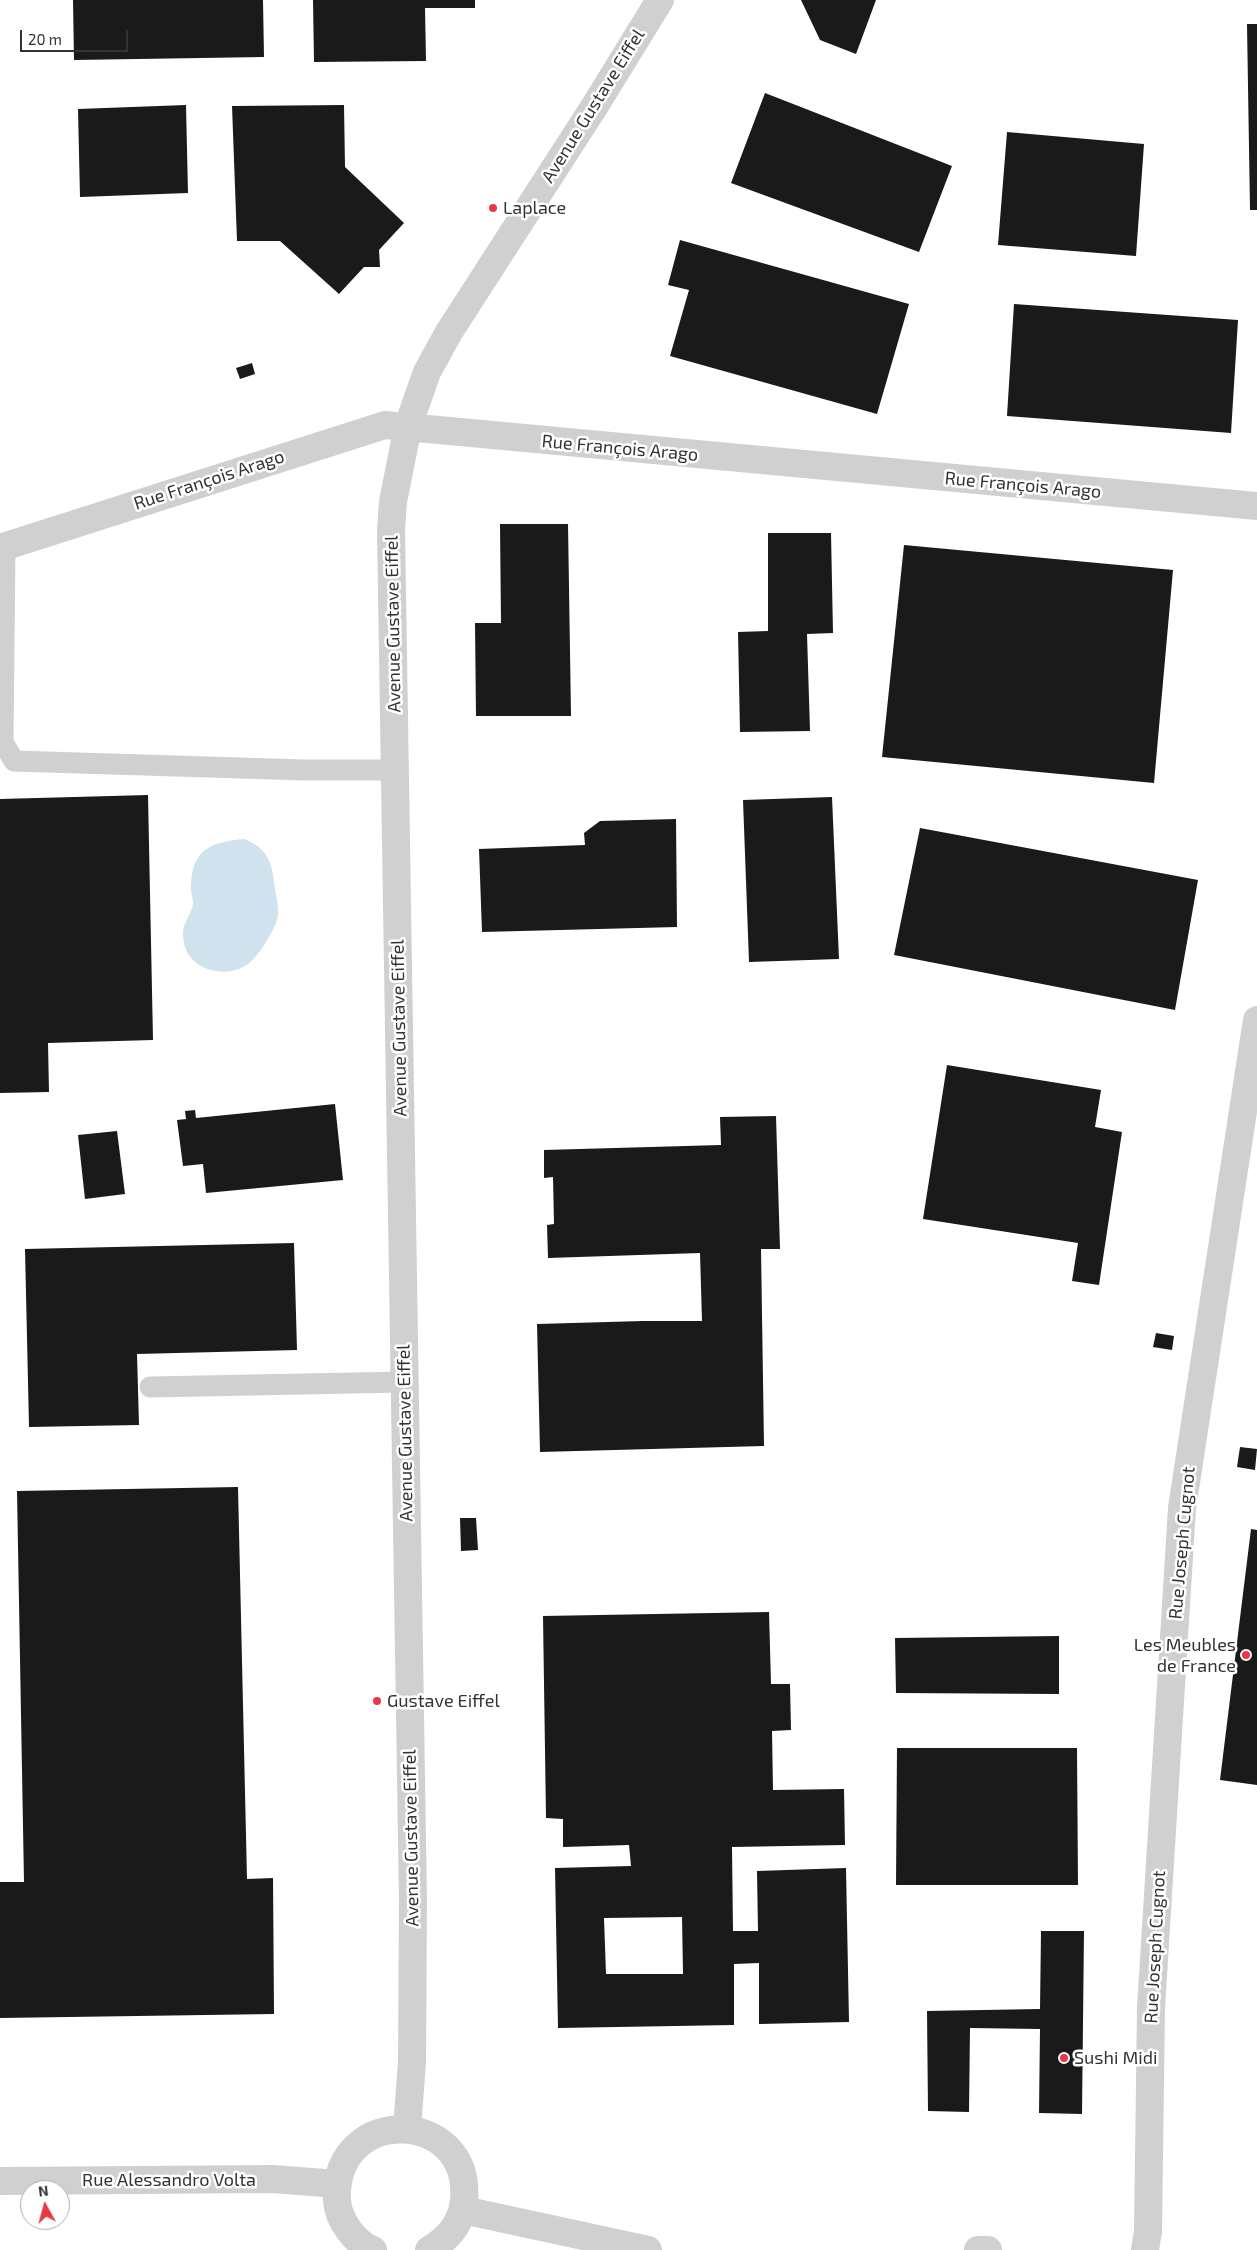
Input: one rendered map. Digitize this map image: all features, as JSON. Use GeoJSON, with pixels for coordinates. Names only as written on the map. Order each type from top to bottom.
{"type":"FeatureCollection","features":[{"type":"Feature","properties":{"kind":"street","name":"Avenue Gustave Eiffel"},"geometry":{"type":"LineString","coordinates":[[407,2128],[412,2062],[413,1901],[391,530],[393,502],[408,426],[427,372],[449,332],[660,0]]}},
{"type":"Feature","properties":{"kind":"street","name":"Rue François Arago"},"geometry":{"type":"LineString","coordinates":[[3,547],[385,424],[456,433],[1257,506]]}},
{"type":"Feature","properties":{"kind":"street","name":"Rue Joseph Cugnot"},"geometry":{"type":"LineString","coordinates":[[1145,2250],[1148,2231],[1151,2008],[1182,1508],[1257,1020]]}},
{"type":"Feature","properties":{"kind":"street"},"geometry":{"type":"LineString","coordinates":[[373,2250],[354,2236],[343,2221],[337,2203],[337,2184],[342,2165],[354,2149],[369,2137],[387,2130],[407,2128],[429,2134],[447,2148],[459,2166],[465,2187],[463,2210],[455,2228],[442,2242],[429,2250]]}},
{"type":"Feature","properties":{"kind":"street","name":"Rue Alessandro Volta"},"geometry":{"type":"LineString","coordinates":[[0,2181],[272,2179],[337,2184]]}},
{"type":"Feature","properties":{"kind":"street"},"geometry":{"type":"LineString","coordinates":[[463,2210],[648,2250]]}},
{"type":"Feature","properties":{"kind":"street"},"geometry":{"type":"LineString","coordinates":[[978,2250],[988,2250]]}},
{"type":"Feature","properties":{"kind":"lane"},"geometry":{"type":"LineString","coordinates":[[3,547],[3,742],[14,761],[305,770],[395,770]]}},
{"type":"Feature","properties":{"kind":"lane"},"geometry":{"type":"LineString","coordinates":[[150,1387],[404,1382]]}},
{"type":"Feature","properties":{"kind":"water"},"geometry":{"type":"Polygon","coordinates":[[[244,839],[262,850],[269,861],[273,874],[278,916],[266,942],[248,964],[239,969],[229,971],[219,972],[210,970],[193,960],[187,952],[184,943],[184,928],[193,903],[191,886],[193,872],[196,862],[206,849],[222,842],[244,839]]]}},
{"type":"Feature","properties":{"kind":"building"},"geometry":{"type":"Polygon","coordinates":[[[73,0],[263,0],[264,57],[74,60],[73,0]]]}},
{"type":"Feature","properties":{"kind":"building"},"geometry":{"type":"Polygon","coordinates":[[[313,0],[475,0],[475,8],[425,8],[426,61],[314,62],[313,0]]]}},
{"type":"Feature","properties":{"kind":"building"},"geometry":{"type":"Polygon","coordinates":[[[801,0],[876,0],[856,54],[820,40],[801,0]]]}},
{"type":"Feature","properties":{"kind":"building"},"geometry":{"type":"Polygon","coordinates":[[[1247,24],[1257,24],[1257,210],[1250,210],[1247,24]]]}},
{"type":"Feature","properties":{"kind":"building"},"geometry":{"type":"Polygon","coordinates":[[[765,93],[952,166],[919,252],[731,183],[765,93]]]}},
{"type":"Feature","properties":{"kind":"building"},"geometry":{"type":"Polygon","coordinates":[[[186,105],[188,193],[80,197],[78,109],[186,105]]]}},
{"type":"Feature","properties":{"kind":"building"},"geometry":{"type":"Polygon","coordinates":[[[344,105],[345,167],[404,223],[379,250],[380,267],[364,267],[339,294],[280,241],[237,241],[232,106],[344,105]]]}},
{"type":"Feature","properties":{"kind":"building"},"geometry":{"type":"Polygon","coordinates":[[[1007,132],[1144,144],[1136,256],[998,245],[1007,132]]]}},
{"type":"Feature","properties":{"kind":"building"},"geometry":{"type":"Polygon","coordinates":[[[680,240],[909,304],[877,414],[670,356],[689,290],[668,285],[680,240]]]}},
{"type":"Feature","properties":{"kind":"building"},"geometry":{"type":"Polygon","coordinates":[[[1014,304],[1238,320],[1231,433],[1007,416],[1014,304]]]}},
{"type":"Feature","properties":{"kind":"building"},"geometry":{"type":"Polygon","coordinates":[[[252,363],[255,374],[240,379],[236,368],[252,363]]]}},
{"type":"Feature","properties":{"kind":"building"},"geometry":{"type":"Polygon","coordinates":[[[500,524],[568,524],[571,716],[476,716],[475,623],[501,623],[500,524]]]}},
{"type":"Feature","properties":{"kind":"building"},"geometry":{"type":"Polygon","coordinates":[[[768,533],[831,533],[833,633],[807,634],[810,731],[740,732],[738,632],[768,631],[768,533]]]}},
{"type":"Feature","properties":{"kind":"building"},"geometry":{"type":"Polygon","coordinates":[[[904,545],[1173,570],[1154,783],[882,757],[904,545]]]}},
{"type":"Feature","properties":{"kind":"building"},"geometry":{"type":"Polygon","coordinates":[[[148,795],[153,1040],[48,1043],[49,1092],[0,1093],[0,799],[148,795]]]}},
{"type":"Feature","properties":{"kind":"building"},"geometry":{"type":"Polygon","coordinates":[[[832,797],[839,959],[749,962],[743,800],[832,797]]]}},
{"type":"Feature","properties":{"kind":"building"},"geometry":{"type":"Polygon","coordinates":[[[676,819],[677,927],[482,932],[479,849],[585,845],[584,833],[600,821],[676,819]]]}},
{"type":"Feature","properties":{"kind":"building"},"geometry":{"type":"Polygon","coordinates":[[[920,828],[1198,880],[1175,1010],[894,955],[920,828]]]}},
{"type":"Feature","properties":{"kind":"building"},"geometry":{"type":"Polygon","coordinates":[[[947,1065],[1101,1090],[1095,1127],[1122,1132],[1099,1285],[1072,1281],[1078,1243],[923,1219],[947,1065]]]}},
{"type":"Feature","properties":{"kind":"building"},"geometry":{"type":"Polygon","coordinates":[[[335,1104],[343,1180],[206,1193],[203,1164],[183,1166],[177,1120],[186,1119],[185,1111],[195,1110],[196,1118],[335,1104]]]}},
{"type":"Feature","properties":{"kind":"building"},"geometry":{"type":"Polygon","coordinates":[[[776,1116],[780,1249],[761,1249],[764,1446],[540,1452],[537,1324],[702,1321],[700,1253],[548,1258],[547,1225],[554,1224],[553,1177],[544,1178],[544,1150],[721,1145],[720,1117],[776,1116]]]}},
{"type":"Feature","properties":{"kind":"building"},"geometry":{"type":"Polygon","coordinates":[[[117,1131],[125,1194],[85,1199],[78,1135],[117,1131]]]}},
{"type":"Feature","properties":{"kind":"building"},"geometry":{"type":"Polygon","coordinates":[[[294,1243],[297,1350],[137,1354],[139,1425],[29,1427],[25,1249],[294,1243]]]}},
{"type":"Feature","properties":{"kind":"building"},"geometry":{"type":"Polygon","coordinates":[[[1156,1333],[1174,1336],[1172,1350],[1153,1347],[1156,1333]]]}},
{"type":"Feature","properties":{"kind":"building"},"geometry":{"type":"Polygon","coordinates":[[[1240,1447],[1257,1449],[1255,1470],[1237,1467],[1240,1447]]]}},
{"type":"Feature","properties":{"kind":"building"},"geometry":{"type":"Polygon","coordinates":[[[238,1487],[247,1879],[273,1878],[274,2014],[0,2018],[0,1882],[24,1882],[17,1491],[238,1487]]]}},
{"type":"Feature","properties":{"kind":"building"},"geometry":{"type":"Polygon","coordinates":[[[460,1518],[476,1518],[478,1550],[461,1551],[460,1518]]]}},
{"type":"Feature","properties":{"kind":"building","name":"Les Meubles de France"},"geometry":{"type":"Polygon","coordinates":[[[1251,1529],[1257,1530],[1257,1785],[1220,1780],[1251,1529]]]}},
{"type":"Feature","properties":{"kind":"building"},"geometry":{"type":"Polygon","coordinates":[[[769,1612],[771,1684],[790,1684],[791,1730],[772,1731],[773,1790],[844,1789],[845,1845],[732,1847],[733,1931],[758,1931],[757,1871],[846,1868],[849,2022],[759,2024],[759,1963],[734,1964],[734,2025],[558,2028],[555,1868],[631,1866],[629,1845],[563,1847],[563,1819],[546,1818],[543,1616],[769,1612]],[[682,1917],[604,1918],[606,1974],[683,1974],[682,1917]]]}},
{"type":"Feature","properties":{"kind":"building"},"geometry":{"type":"Polygon","coordinates":[[[1059,1636],[1059,1694],[896,1693],[895,1638],[1059,1636]]]}},
{"type":"Feature","properties":{"kind":"building"},"geometry":{"type":"Polygon","coordinates":[[[897,1748],[1077,1748],[1078,1885],[896,1885],[897,1748]]]}},
{"type":"Feature","properties":{"kind":"building"},"geometry":{"type":"Polygon","coordinates":[[[1041,1931],[1084,1931],[1082,2114],[1039,2113],[1040,2029],[970,2028],[969,2112],[928,2111],[927,2011],[1040,2009],[1041,1931]]]}},
{"type":"Feature","properties":{"kind":"place","name":"Laplace"},"geometry":{"type":"Point","coordinates":[493,208]}},
{"type":"Feature","properties":{"kind":"place","name":"Les Meubles de France"},"geometry":{"type":"Point","coordinates":[1246,1655]}},
{"type":"Feature","properties":{"kind":"place","name":"Gustave Eiffel"},"geometry":{"type":"Point","coordinates":[377,1701]}},
{"type":"Feature","properties":{"kind":"place","name":"Sushi Midi"},"geometry":{"type":"Point","coordinates":[1064,2058]}}]}
